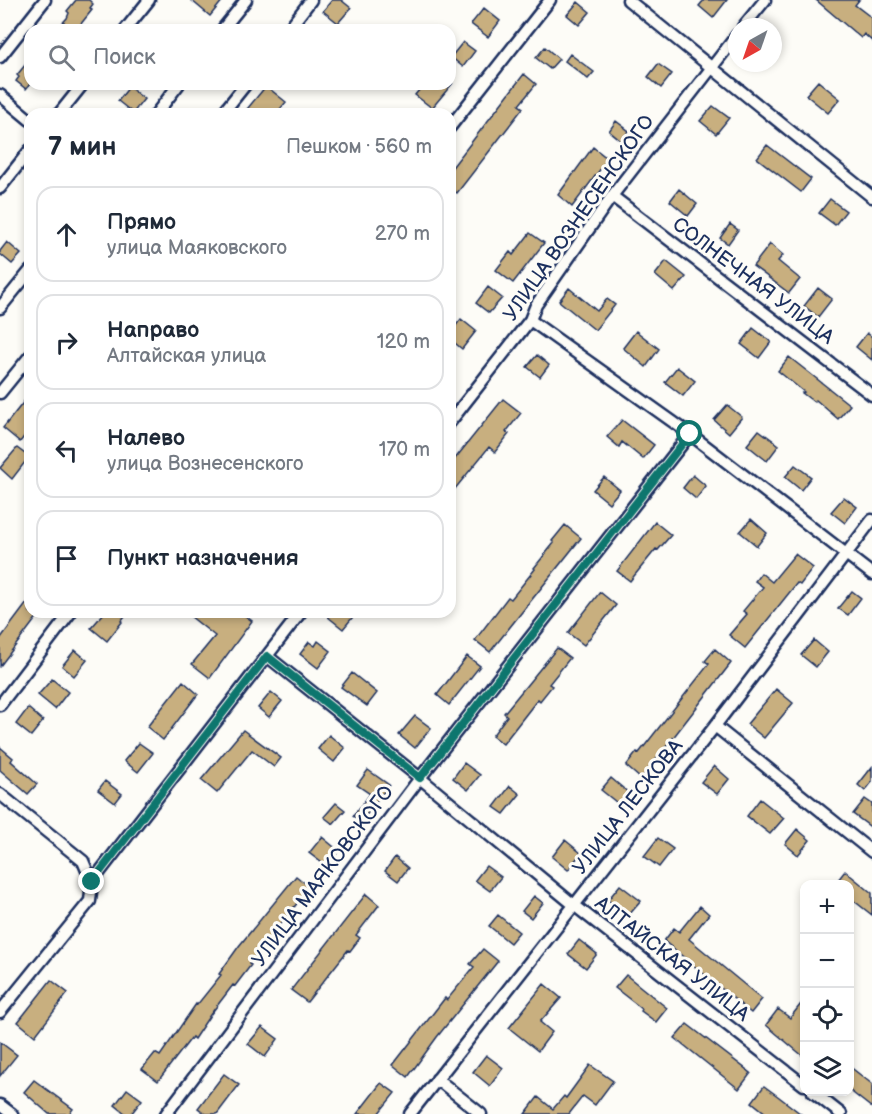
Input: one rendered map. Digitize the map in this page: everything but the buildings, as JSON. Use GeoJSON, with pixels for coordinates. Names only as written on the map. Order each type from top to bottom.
{"type":"FeatureCollection","features":[{"type":"Feature","properties":{"kind":"street"},"geometry":{"type":"LineString","coordinates":[[26,24],[45,0]]}},
{"type":"Feature","properties":{"kind":"street"},"geometry":{"type":"LineString","coordinates":[[130,24],[149,0]]}},
{"type":"Feature","properties":{"kind":"street"},"geometry":{"type":"LineString","coordinates":[[227,24],[246,0]]}},
{"type":"Feature","properties":{"kind":"street"},"geometry":{"type":"LineString","coordinates":[[293,24],[311,0]]}},
{"type":"Feature","properties":{"kind":"street"},"geometry":{"type":"LineString","coordinates":[[456,119],[550,0]]}},
{"type":"Feature","properties":{"kind":"street"},"geometry":{"type":"LineString","coordinates":[[628,0],[872,197]]}},
{"type":"Feature","properties":{"kind":"street"},"geometry":{"type":"LineString","coordinates":[[750,18],[765,0]]}},
{"type":"Feature","properties":{"kind":"street"},"geometry":{"type":"LineString","coordinates":[[0,57],[24,27]]}},
{"type":"Feature","properties":{"kind":"street","name":"УЛИЦА ВОЗНЕСЕНСКОГО"},"geometry":{"type":"LineString","coordinates":[[456,414],[530,320],[536,305],[612,196],[728,46]]}},
{"type":"Feature","properties":{"kind":"street"},"geometry":{"type":"LineString","coordinates":[[64,108],[78,90]]}},
{"type":"Feature","properties":{"kind":"street"},"geometry":{"type":"LineString","coordinates":[[161,108],[175,90]]}},
{"type":"Feature","properties":{"kind":"street"},"geometry":{"type":"LineString","coordinates":[[227,108],[241,90]]}},
{"type":"Feature","properties":{"kind":"street"},"geometry":{"type":"LineString","coordinates":[[0,95],[24,115]]}},
{"type":"Feature","properties":{"kind":"street"},"geometry":{"type":"LineString","coordinates":[[0,188],[24,158]]}},
{"type":"Feature","properties":{"kind":"street","name":"СОЛНЕЧНАЯ УЛИЦА"},"geometry":{"type":"LineString","coordinates":[[612,196],[872,395]]}},
{"type":"Feature","properties":{"kind":"street"},"geometry":{"type":"LineString","coordinates":[[0,308],[24,278]]}},
{"type":"Feature","properties":{"kind":"street"},"geometry":{"type":"LineString","coordinates":[[530,320],[690,434],[872,574]]}},
{"type":"Feature","properties":{"kind":"street"},"geometry":{"type":"LineString","coordinates":[[0,393],[24,363]]}},
{"type":"Feature","properties":{"kind":"street","name":"УЛИЦА МАЯКОВСКОГО"},"geometry":{"type":"LineString","coordinates":[[166,1114],[420,778],[690,434]]}},
{"type":"Feature","properties":{"kind":"street","name":"УЛИЦА ЛЕСКОВА"},"geometry":{"type":"LineString","coordinates":[[410,1114],[715,726],[872,520]]}},
{"type":"Feature","properties":{"kind":"street"},"geometry":{"type":"LineString","coordinates":[[0,705],[66,618]]}},
{"type":"Feature","properties":{"kind":"street"},"geometry":{"type":"LineString","coordinates":[[92,882],[296,618]]}},
{"type":"Feature","properties":{"kind":"street","name":"АЛТАЙСКАЯ УЛИЦА"},"geometry":{"type":"LineString","coordinates":[[267,656],[574,905],[800,1082]]}},
{"type":"Feature","properties":{"kind":"street"},"geometry":{"type":"LineString","coordinates":[[715,726],[872,852]]}},
{"type":"Feature","properties":{"kind":"street"},"geometry":{"type":"LineString","coordinates":[[0,794],[83,861],[92,882],[90,901],[0,1012]]}},
{"type":"Feature","properties":{"kind":"street"},"geometry":{"type":"LineString","coordinates":[[437,1079],[481,1114]]}},
{"type":"Feature","properties":{"kind":"street"},"geometry":{"type":"LineString","coordinates":[[818,1096],[841,1114]]}},
{"type":"Feature","properties":{"kind":"street"},"geometry":{"type":"LineString","coordinates":[[0,1104],[12,1114]]}},
{"type":"Feature","properties":{"kind":"route"},"geometry":{"type":"LineString","coordinates":[[92,882],[267,656],[420,778],[690,434]]}}]}
